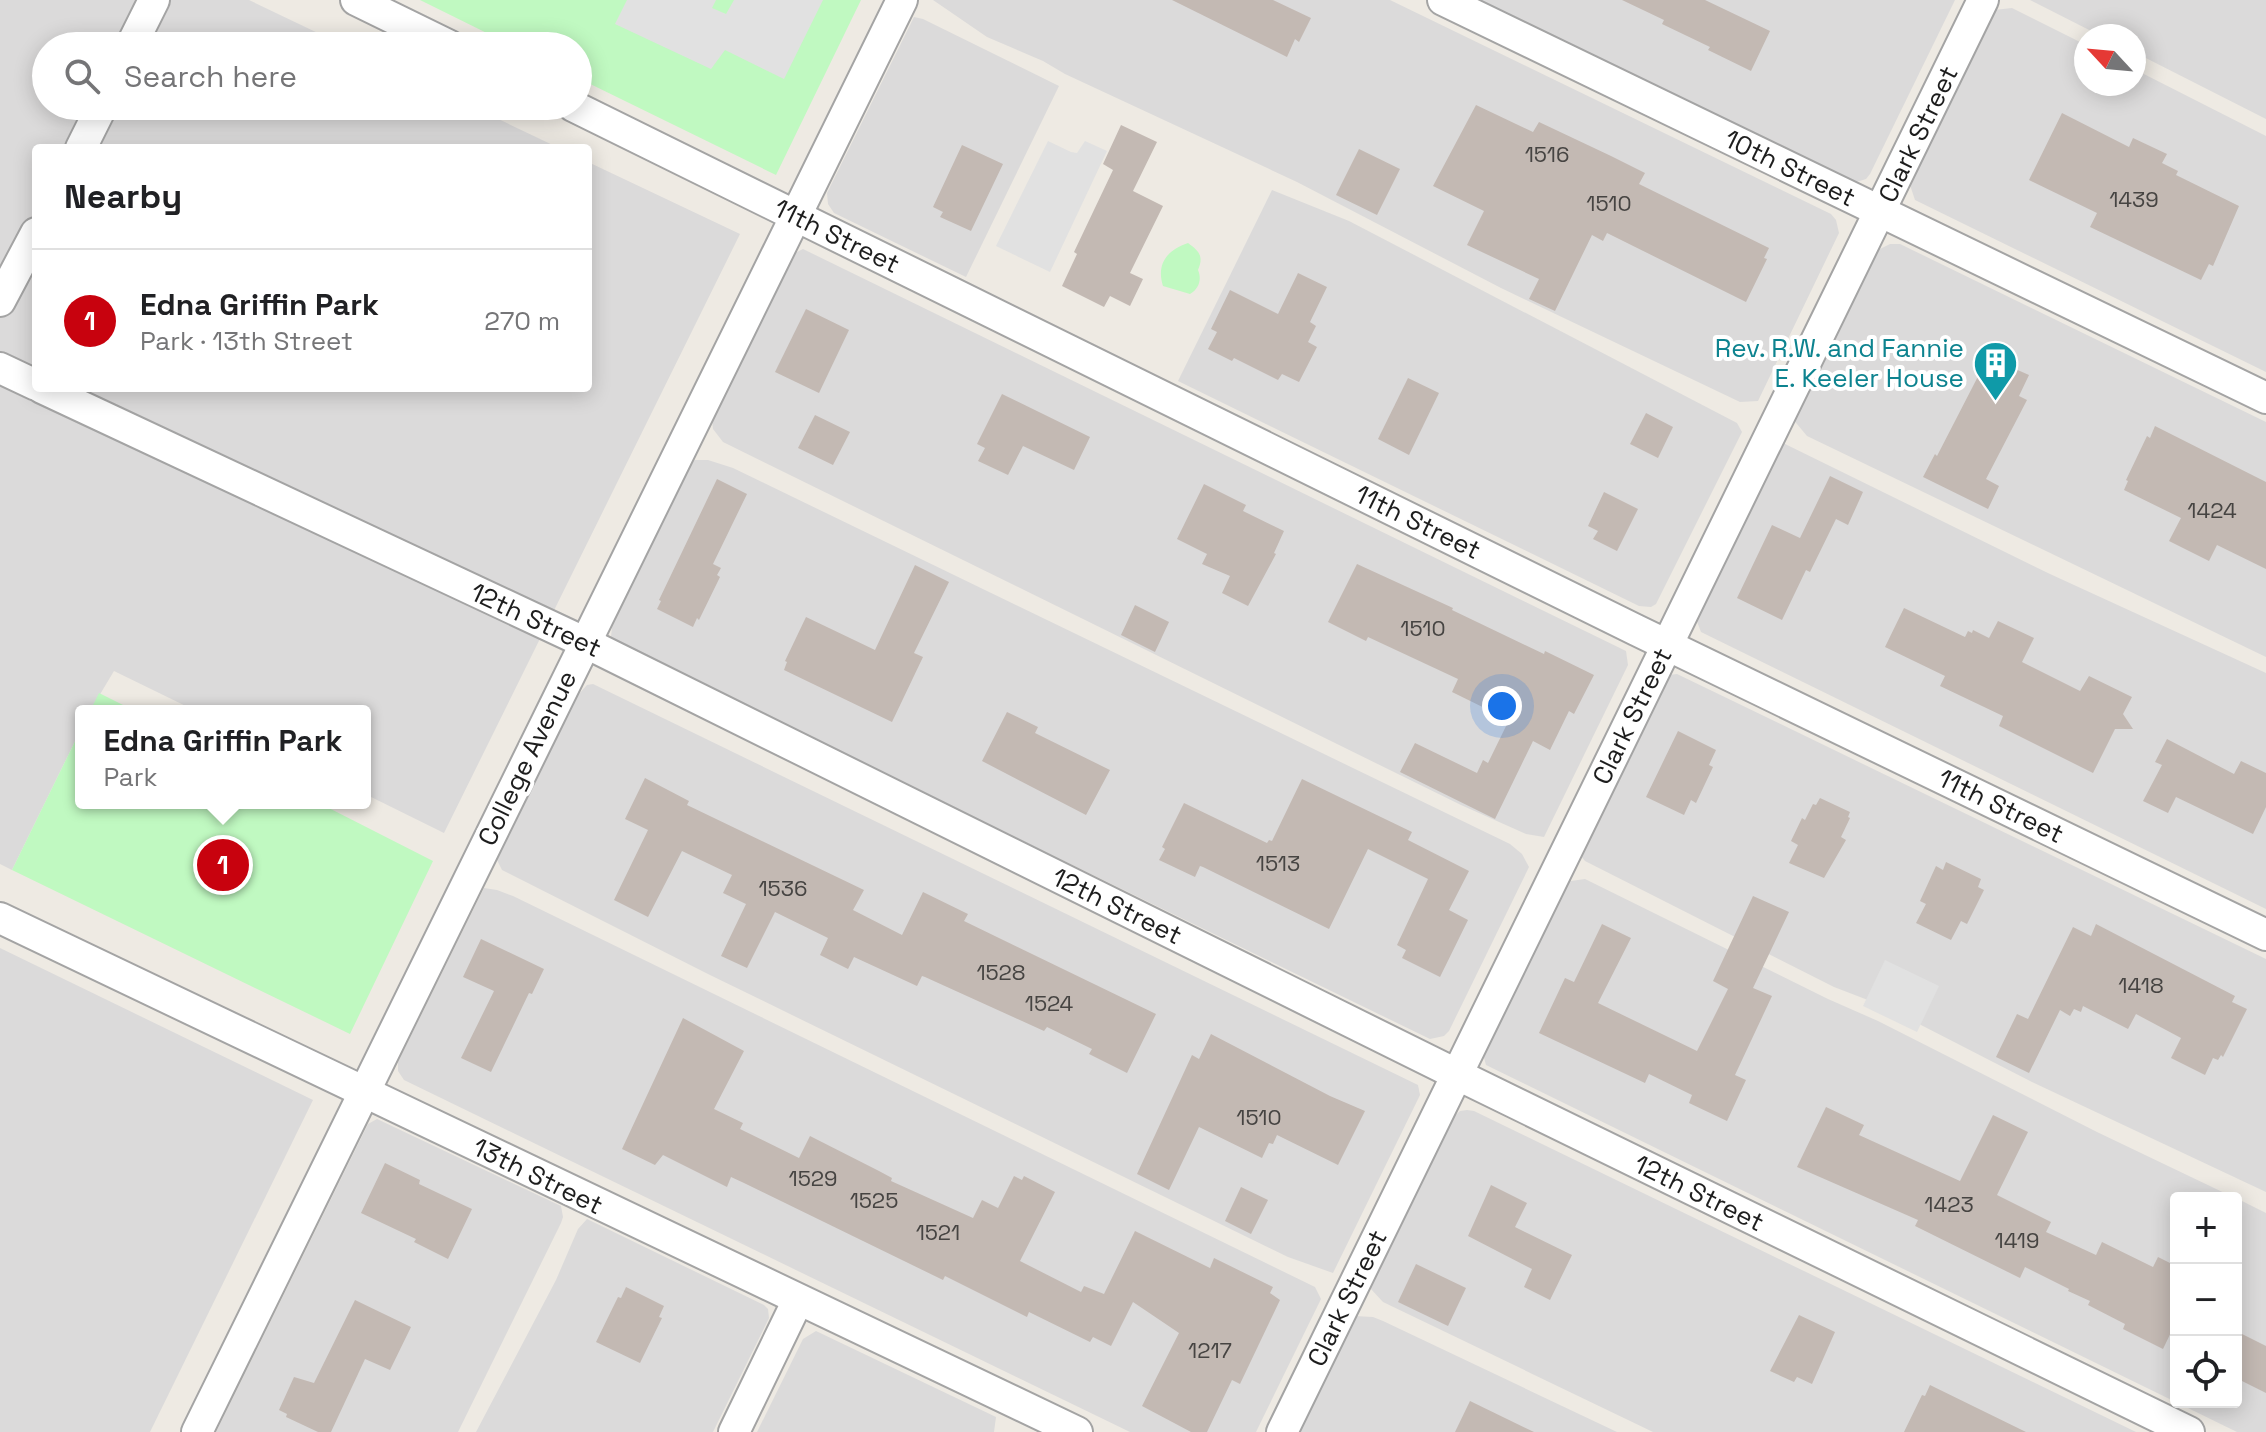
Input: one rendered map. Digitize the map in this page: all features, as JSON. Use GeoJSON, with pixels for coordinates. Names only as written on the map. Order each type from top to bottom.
{"type":"FeatureCollection","features":[{"type":"Feature","properties":{"kind":"street"},"geometry":{"type":"LineString","coordinates":[[138,32],[154,0]]}},
{"type":"Feature","properties":{"kind":"street"},"geometry":{"type":"LineString","coordinates":[[356,0],[421,32]]}},
{"type":"Feature","properties":{"kind":"street","name":"College Avenue"},"geometry":{"type":"LineString","coordinates":[[197,1432],[902,0]]}},
{"type":"Feature","properties":{"kind":"street","name":"10th Street"},"geometry":{"type":"LineString","coordinates":[[1443,0],[2266,398]]}},
{"type":"Feature","properties":{"kind":"street","name":"Clark Street"},"geometry":{"type":"LineString","coordinates":[[1282,1432],[1983,0]]}},
{"type":"Feature","properties":{"kind":"street","name":"11th Street"},"geometry":{"type":"LineString","coordinates":[[592,115],[1667,645],[2266,935]]}},
{"type":"Feature","properties":{"kind":"street"},"geometry":{"type":"LineString","coordinates":[[83,144],[95,120]]}},
{"type":"Feature","properties":{"kind":"street"},"geometry":{"type":"LineString","coordinates":[[0,301],[32,241]]}},
{"type":"Feature","properties":{"kind":"street"},"geometry":{"type":"LineString","coordinates":[[0,368],[32,383]]}},
{"type":"Feature","properties":{"kind":"street","name":"12th Street"},"geometry":{"type":"LineString","coordinates":[[51,392],[584,642],[1456,1074],[2189,1432]]}},
{"type":"Feature","properties":{"kind":"street","name":"13th Street"},"geometry":{"type":"LineString","coordinates":[[0,918],[1077,1432]]}},
{"type":"Feature","properties":{"kind":"street"},"geometry":{"type":"LineString","coordinates":[[734,1432],[798,1300]]}},
{"type":"Feature","properties":{"kind":"shaded area"},"geometry":{"type":"Polygon","coordinates":[[[0,0],[249,0],[316,32],[32,32],[32,120],[500,120],[551,144],[32,144],[32,392],[592,392],[592,164],[740,234],[444,833],[371,797],[371,705],[184,705],[114,671],[94,705],[75,705],[75,741],[12,870],[0,864],[0,0]]]}},
{"type":"Feature","properties":{"kind":"shaded area"},"geometry":{"type":"Polygon","coordinates":[[[627,0],[716,0],[712,8],[726,14],[734,0],[823,0],[784,79],[725,50],[711,69],[615,24],[627,0]]]}},
{"type":"Feature","properties":{"kind":"shaded area"},"geometry":{"type":"Polygon","coordinates":[[[933,0],[1390,0],[1831,214],[1839,233],[1758,401],[1740,402],[1501,288],[1297,182],[987,37],[933,0]]]}},
{"type":"Feature","properties":{"kind":"shaded area"},"geometry":{"type":"Polygon","coordinates":[[[1474,0],[1955,0],[1870,174],[1866,179],[1853,183],[1474,0]]]}},
{"type":"Feature","properties":{"kind":"shaded area"},"geometry":{"type":"Polygon","coordinates":[[[2030,0],[2266,0],[2266,119],[2146,58],[2146,24],[2077,24],[2030,0]]]}},
{"type":"Feature","properties":{"kind":"shaded area"},"geometry":{"type":"Polygon","coordinates":[[[2012,8],[2074,39],[2074,96],[2146,96],[2146,75],[2266,136],[2266,372],[1915,200],[1910,185],[1912,177],[1994,10],[2012,8]]]}},
{"type":"Feature","properties":{"kind":"shaded area"},"geometry":{"type":"Polygon","coordinates":[[[914,17],[1059,86],[966,277],[834,213],[828,204],[827,193],[914,17]]]}},
{"type":"Feature","properties":{"kind":"shaded area"},"geometry":{"type":"Polygon","coordinates":[[[1048,141],[1071,152],[1077,153],[1085,141],[1107,151],[1050,272],[996,246],[1048,141]]]}},
{"type":"Feature","properties":{"kind":"shaded area"},"geometry":{"type":"Polygon","coordinates":[[[1272,190],[1349,221],[1737,423],[1742,432],[1656,604],[1639,606],[1178,381],[1272,190]]]}},
{"type":"Feature","properties":{"kind":"shaded area"},"geometry":{"type":"Polygon","coordinates":[[[1890,244],[1900,244],[2266,422],[2266,657],[1807,436],[1792,418],[1874,252],[1890,244]]]}},
{"type":"Feature","properties":{"kind":"shaded area"},"geometry":{"type":"Polygon","coordinates":[[[803,249],[1626,651],[1628,665],[1544,837],[1526,834],[1461,805],[723,442],[713,429],[712,420],[793,254],[803,249]]]}},
{"type":"Feature","properties":{"kind":"shaded area"},"geometry":{"type":"Polygon","coordinates":[[[1781,442],[2050,574],[2266,673],[2266,909],[1701,632],[1696,619],[1781,442]]]}},
{"type":"Feature","properties":{"kind":"shaded area"},"geometry":{"type":"Polygon","coordinates":[[[695,460],[708,460],[733,468],[1510,844],[1522,854],[1529,867],[1449,1031],[1444,1036],[1430,1039],[618,644],[611,637],[612,627],[695,460]]]}},
{"type":"Feature","properties":{"kind":"shaded area"},"geometry":{"type":"Polygon","coordinates":[[[1677,674],[2266,959],[2266,1192],[2032,1082],[1886,1007],[1834,987],[1585,861],[1581,856],[1669,675],[1677,674]]]}},
{"type":"Feature","properties":{"kind":"shaded area"},"geometry":{"type":"Polygon","coordinates":[[[593,684],[1418,1085],[1420,1095],[1333,1273],[1288,1257],[502,870],[497,860],[578,695],[587,685],[593,684]]]}},
{"type":"Feature","properties":{"kind":"shaded area"},"geometry":{"type":"Polygon","coordinates":[[[1585,879],[2222,1192],[2170,1192],[2170,1399],[1486,1065],[1483,1054],[1564,882],[1585,879]]]}},
{"type":"Feature","properties":{"kind":"shaded area"},"geometry":{"type":"Polygon","coordinates":[[[484,888],[513,896],[1315,1287],[1321,1299],[1256,1432],[1130,1432],[404,1080],[398,1071],[398,1062],[484,888]]]}},
{"type":"Feature","properties":{"kind":"shaded area"},"geometry":{"type":"Polygon","coordinates":[[[0,948],[313,1100],[150,1432],[0,1432],[0,948]]]}},
{"type":"Feature","properties":{"kind":"shaded area"},"geometry":{"type":"Polygon","coordinates":[[[1885,960],[1939,986],[1917,1032],[1863,1006],[1885,960]]]}},
{"type":"Feature","properties":{"kind":"shaded area"},"geometry":{"type":"Polygon","coordinates":[[[1467,1110],[2136,1432],[1653,1432],[1383,1302],[1370,1288],[1369,1284],[1450,1120],[1460,1111],[1467,1110]]]}},
{"type":"Feature","properties":{"kind":"shaded area"},"geometry":{"type":"Polygon","coordinates":[[[377,1119],[561,1206],[561,1223],[458,1432],[216,1432],[368,1124],[377,1119]]]}},
{"type":"Feature","properties":{"kind":"shaded area"},"geometry":{"type":"Polygon","coordinates":[[[2242,1201],[2266,1213],[2266,1432],[2237,1432],[2188,1408],[2242,1408],[2242,1201]]]}},
{"type":"Feature","properties":{"kind":"shaded area"},"geometry":{"type":"Polygon","coordinates":[[[587,1219],[768,1309],[769,1318],[713,1432],[476,1432],[556,1280],[578,1229],[587,1219]]]}},
{"type":"Feature","properties":{"kind":"shaded area"},"geometry":{"type":"Polygon","coordinates":[[[1354,1316],[1383,1321],[1617,1432],[1297,1432],[1354,1316]]]}},
{"type":"Feature","properties":{"kind":"shaded area"},"geometry":{"type":"Polygon","coordinates":[[[816,1331],[996,1417],[994,1432],[757,1432],[803,1339],[816,1331]]]}},
{"type":"Feature","properties":{"kind":"green space"},"geometry":{"type":"Polygon","coordinates":[[[420,0],[861,0],[776,175],[592,85],[592,32],[485,32],[420,0]]]}},
{"type":"Feature","properties":{"kind":"green space"},"geometry":{"type":"Polygon","coordinates":[[[1188,243],[1198,251],[1201,261],[1199,284],[1190,294],[1163,286],[1161,278],[1165,259],[1188,243]]]}},
{"type":"Feature","properties":{"kind":"green space"},"geometry":{"type":"Polygon","coordinates":[[[99,693],[123,705],[93,705],[99,693]]]}},
{"type":"Feature","properties":{"kind":"green space"},"geometry":{"type":"Polygon","coordinates":[[[75,741],[75,809],[331,809],[433,861],[350,1034],[12,870],[75,741]]]}},
{"type":"Feature","properties":{"kind":"building"},"geometry":{"type":"Polygon","coordinates":[[[1172,0],[1273,0],[1311,18],[1299,42],[1295,39],[1287,57],[1172,0]]]}},
{"type":"Feature","properties":{"kind":"building"},"geometry":{"type":"Polygon","coordinates":[[[1622,0],[1705,0],[1770,31],[1751,71],[1662,24],[1664,20],[1622,0]]]}},
{"type":"Feature","properties":{"kind":"building"},"geometry":{"type":"Polygon","coordinates":[[[1476,105],[1533,132],[1539,122],[1611,156],[1645,173],[1639,184],[1769,248],[1764,258],[1767,259],[1746,302],[1607,233],[1603,241],[1592,235],[1555,311],[1529,299],[1539,279],[1467,245],[1484,211],[1433,186],[1476,105]]]}},
{"type":"Feature","properties":{"kind":"building"},"geometry":{"type":"Polygon","coordinates":[[[2062,113],[2129,147],[2133,138],[2167,154],[2162,163],[2178,171],[2176,175],[2239,206],[2213,266],[2209,264],[2201,280],[2090,227],[2097,213],[2029,180],[2062,113]]]}},
{"type":"Feature","properties":{"kind":"building"},"geometry":{"type":"Polygon","coordinates":[[[1121,125],[1157,142],[1133,191],[1163,206],[1130,273],[1143,279],[1130,306],[1110,296],[1104,307],[1062,286],[1077,254],[1074,252],[1113,170],[1103,164],[1121,125]]]}},
{"type":"Feature","properties":{"kind":"building"},"geometry":{"type":"Polygon","coordinates":[[[962,145],[1003,164],[971,231],[940,217],[943,212],[933,207],[962,145]]]}},
{"type":"Feature","properties":{"kind":"building"},"geometry":{"type":"Polygon","coordinates":[[[1359,149],[1400,169],[1377,215],[1336,195],[1359,149]]]}},
{"type":"Feature","properties":{"kind":"building"},"geometry":{"type":"Polygon","coordinates":[[[1298,273],[1327,287],[1310,322],[1316,326],[1308,342],[1317,347],[1299,382],[1282,374],[1278,380],[1208,349],[1217,332],[1211,329],[1230,290],[1278,314],[1298,273]]]}},
{"type":"Feature","properties":{"kind":"building"},"geometry":{"type":"Polygon","coordinates":[[[806,309],[849,330],[819,393],[775,372],[806,309]]]}},
{"type":"Feature","properties":{"kind":"building"},"geometry":{"type":"Polygon","coordinates":[[[1988,357],[2029,375],[2019,396],[2027,400],[1986,479],[1999,486],[1988,509],[1923,477],[1988,357]]]}},
{"type":"Feature","properties":{"kind":"building"},"geometry":{"type":"Polygon","coordinates":[[[1408,378],[1439,393],[1409,455],[1378,439],[1408,378]]]}},
{"type":"Feature","properties":{"kind":"building"},"geometry":{"type":"Polygon","coordinates":[[[1002,394],[1090,437],[1074,470],[1023,446],[1008,475],[978,461],[985,448],[977,444],[1002,394]]]}},
{"type":"Feature","properties":{"kind":"building"},"geometry":{"type":"Polygon","coordinates":[[[1646,413],[1673,427],[1658,458],[1630,444],[1646,413]]]}},
{"type":"Feature","properties":{"kind":"building"},"geometry":{"type":"Polygon","coordinates":[[[815,415],[850,432],[833,465],[798,448],[815,415]]]}},
{"type":"Feature","properties":{"kind":"building"},"geometry":{"type":"Polygon","coordinates":[[[2155,426],[2266,482],[2266,569],[2217,545],[2209,561],[2169,541],[2181,518],[2124,490],[2147,436],[2150,438],[2155,426]]]}},
{"type":"Feature","properties":{"kind":"building"},"geometry":{"type":"Polygon","coordinates":[[[1830,476],[1863,492],[1848,525],[1836,519],[1810,572],[1806,570],[1782,620],[1737,598],[1772,525],[1800,538],[1830,476]]]}},
{"type":"Feature","properties":{"kind":"building"},"geometry":{"type":"Polygon","coordinates":[[[717,479],[747,494],[713,564],[721,568],[717,575],[720,577],[693,627],[657,609],[717,479]]]}},
{"type":"Feature","properties":{"kind":"building"},"geometry":{"type":"Polygon","coordinates":[[[1204,484],[1246,505],[1243,511],[1284,531],[1276,554],[1248,606],[1222,593],[1230,576],[1202,564],[1207,554],[1177,539],[1204,484]]]}},
{"type":"Feature","properties":{"kind":"building"},"geometry":{"type":"Polygon","coordinates":[[[1604,492],[1638,509],[1617,551],[1593,539],[1598,531],[1588,526],[1604,492]]]}},
{"type":"Feature","properties":{"kind":"building"},"geometry":{"type":"Polygon","coordinates":[[[1357,564],[1594,675],[1574,714],[1569,711],[1550,750],[1533,741],[1495,819],[1400,772],[1415,743],[1477,773],[1483,760],[1488,763],[1509,720],[1452,692],[1458,679],[1328,622],[1357,564]]]}},
{"type":"Feature","properties":{"kind":"building"},"geometry":{"type":"Polygon","coordinates":[[[915,565],[949,582],[914,653],[923,657],[892,722],[784,670],[785,661],[806,617],[875,650],[915,565]]]}},
{"type":"Feature","properties":{"kind":"building"},"geometry":{"type":"Polygon","coordinates":[[[1135,605],[1169,622],[1155,652],[1121,635],[1135,605]]]}},
{"type":"Feature","properties":{"kind":"building"},"geometry":{"type":"Polygon","coordinates":[[[1904,608],[1965,637],[1968,631],[1972,633],[1973,630],[1989,638],[1998,621],[2034,638],[2022,662],[2080,691],[2089,676],[2132,697],[2123,714],[2133,729],[2115,729],[2093,773],[1999,726],[2003,716],[1940,686],[1945,676],[1885,647],[1904,608]]]}},
{"type":"Feature","properties":{"kind":"building"},"geometry":{"type":"Polygon","coordinates":[[[1007,712],[1038,727],[1035,733],[1110,770],[1086,815],[982,761],[1007,712]]]}},
{"type":"Feature","properties":{"kind":"building"},"geometry":{"type":"Polygon","coordinates":[[[1678,731],[1716,750],[1709,765],[1713,767],[1696,803],[1691,800],[1684,815],[1646,797],[1678,731]]]}},
{"type":"Feature","properties":{"kind":"building"},"geometry":{"type":"Polygon","coordinates":[[[2167,739],[2234,774],[2241,761],[2266,773],[2266,807],[2253,834],[2176,797],[2168,813],[2143,801],[2162,765],[2155,762],[2167,739]]]}},
{"type":"Feature","properties":{"kind":"building"},"geometry":{"type":"Polygon","coordinates":[[[645,778],[689,801],[687,805],[864,890],[853,910],[902,935],[923,892],[968,914],[964,921],[1156,1014],[1127,1073],[1089,1054],[1092,1049],[1047,1027],[1044,1031],[925,977],[922,976],[917,986],[854,957],[848,969],[820,955],[828,938],[775,912],[747,968],[721,956],[746,904],[723,893],[732,875],[682,851],[648,917],[614,900],[648,830],[625,819],[645,778]]]}},
{"type":"Feature","properties":{"kind":"building"},"geometry":{"type":"Polygon","coordinates":[[[1302,779],[1412,832],[1408,840],[1469,871],[1449,910],[1468,920],[1440,977],[1402,958],[1406,950],[1397,945],[1428,879],[1368,849],[1329,929],[1203,867],[1200,866],[1195,877],[1159,860],[1165,849],[1162,847],[1184,803],[1267,843],[1272,841],[1302,779]]]}},
{"type":"Feature","properties":{"kind":"building"},"geometry":{"type":"Polygon","coordinates":[[[1820,798],[1850,812],[1841,837],[1846,840],[1824,878],[1789,863],[1798,845],[1791,841],[1802,818],[1805,820],[1813,804],[1816,805],[1820,798]]]}},
{"type":"Feature","properties":{"kind":"building"},"geometry":{"type":"Polygon","coordinates":[[[1946,862],[1981,879],[1978,887],[1984,890],[1967,924],[1961,921],[1951,940],[1916,923],[1926,904],[1920,901],[1936,866],[1943,870],[1946,862]]]}},
{"type":"Feature","properties":{"kind":"building"},"geometry":{"type":"Polygon","coordinates":[[[1753,896],[1789,912],[1753,988],[1772,996],[1735,1075],[1746,1080],[1727,1121],[1689,1103],[1692,1095],[1649,1074],[1645,1083],[1539,1033],[1565,978],[1574,982],[1602,924],[1631,938],[1598,1003],[1697,1051],[1728,989],[1713,981],[1753,896]]]}},
{"type":"Feature","properties":{"kind":"building"},"geometry":{"type":"Polygon","coordinates":[[[2096,924],[2235,996],[2232,1002],[2247,1009],[2223,1057],[2221,1055],[2218,1060],[2213,1058],[2205,1075],[2171,1058],[2181,1038],[2136,1014],[2128,1029],[2083,1006],[2081,1012],[2074,1009],[2070,1016],[2060,1010],[2029,1073],[1996,1057],[2017,1014],[2028,1019],[2073,927],[2091,936],[2096,924]]]}},
{"type":"Feature","properties":{"kind":"building"},"geometry":{"type":"Polygon","coordinates":[[[481,939],[544,969],[491,1072],[461,1058],[494,991],[463,977],[481,939]]]}},
{"type":"Feature","properties":{"kind":"building"},"geometry":{"type":"Polygon","coordinates":[[[683,1018],[744,1051],[714,1109],[743,1123],[740,1129],[799,1158],[810,1136],[892,1178],[891,1181],[973,1218],[982,1200],[998,1208],[1014,1176],[1022,1180],[1024,1176],[1055,1192],[1020,1261],[1081,1292],[1084,1286],[1104,1294],[1135,1231],[1210,1268],[1214,1258],[1273,1287],[1270,1293],[1280,1300],[1240,1384],[1232,1380],[1207,1432],[1191,1432],[1142,1406],[1179,1333],[1133,1302],[1111,1346],[1093,1337],[1090,1342],[1029,1312],[1027,1317],[945,1276],[943,1280],[731,1177],[727,1187],[663,1155],[655,1165],[622,1149],[683,1018]]]}},
{"type":"Feature","properties":{"kind":"building"},"geometry":{"type":"Polygon","coordinates":[[[1211,1034],[1365,1111],[1338,1165],[1277,1135],[1262,1158],[1199,1127],[1169,1190],[1137,1174],[1192,1055],[1199,1059],[1211,1034]]]}},
{"type":"Feature","properties":{"kind":"building"},"geometry":{"type":"Polygon","coordinates":[[[1826,1107],[1864,1125],[1859,1135],[1960,1181],[1993,1115],[2028,1132],[1997,1195],[2051,1222],[2046,1232],[2096,1255],[2102,1242],[2153,1267],[2158,1257],[2170,1263],[2170,1334],[2163,1349],[2123,1329],[2125,1324],[2088,1305],[2090,1301],[2025,1267],[2020,1278],[1915,1226],[1918,1220],[1797,1167],[1826,1107]]]}},
{"type":"Feature","properties":{"kind":"building"},"geometry":{"type":"Polygon","coordinates":[[[385,1163],[420,1180],[419,1184],[472,1209],[448,1259],[414,1242],[416,1239],[361,1213],[385,1163]]]}},
{"type":"Feature","properties":{"kind":"building"},"geometry":{"type":"Polygon","coordinates":[[[1491,1185],[1527,1203],[1515,1227],[1572,1255],[1550,1300],[1524,1287],[1532,1269],[1468,1236],[1491,1185]]]}},
{"type":"Feature","properties":{"kind":"building"},"geometry":{"type":"Polygon","coordinates":[[[1241,1187],[1268,1200],[1251,1234],[1225,1221],[1241,1187]]]}},
{"type":"Feature","properties":{"kind":"building"},"geometry":{"type":"Polygon","coordinates":[[[1416,1264],[1466,1288],[1448,1326],[1398,1302],[1416,1264]]]}},
{"type":"Feature","properties":{"kind":"building"},"geometry":{"type":"Polygon","coordinates":[[[626,1287],[664,1306],[659,1317],[662,1318],[640,1363],[596,1342],[626,1287]]]}},
{"type":"Feature","properties":{"kind":"building"},"geometry":{"type":"Polygon","coordinates":[[[355,1300],[411,1327],[390,1370],[365,1359],[331,1432],[318,1432],[286,1417],[287,1414],[279,1410],[294,1377],[314,1383],[355,1300]]]}},
{"type":"Feature","properties":{"kind":"building"},"geometry":{"type":"Polygon","coordinates":[[[1799,1315],[1835,1332],[1812,1384],[1797,1377],[1794,1382],[1770,1371],[1799,1315]]]}},
{"type":"Feature","properties":{"kind":"building"},"geometry":{"type":"Polygon","coordinates":[[[2242,1334],[2266,1346],[2266,1393],[2242,1381],[2242,1334]]]}},
{"type":"Feature","properties":{"kind":"building"},"geometry":{"type":"Polygon","coordinates":[[[1930,1385],[2026,1432],[1904,1432],[1930,1385]]]}},
{"type":"Feature","properties":{"kind":"building"},"geometry":{"type":"Polygon","coordinates":[[[1470,1401],[1534,1432],[1455,1432],[1470,1401]]]}},
{"type":"Feature","properties":{"kind":"place","name":"Rev. R.W. and Fannie E. Keeler House"},"geometry":{"type":"Point","coordinates":[1995,402]}},
{"type":"Feature","properties":{"kind":"place","name":"Edna Griffin Park"},"geometry":{"type":"Point","coordinates":[223,865]}}]}
